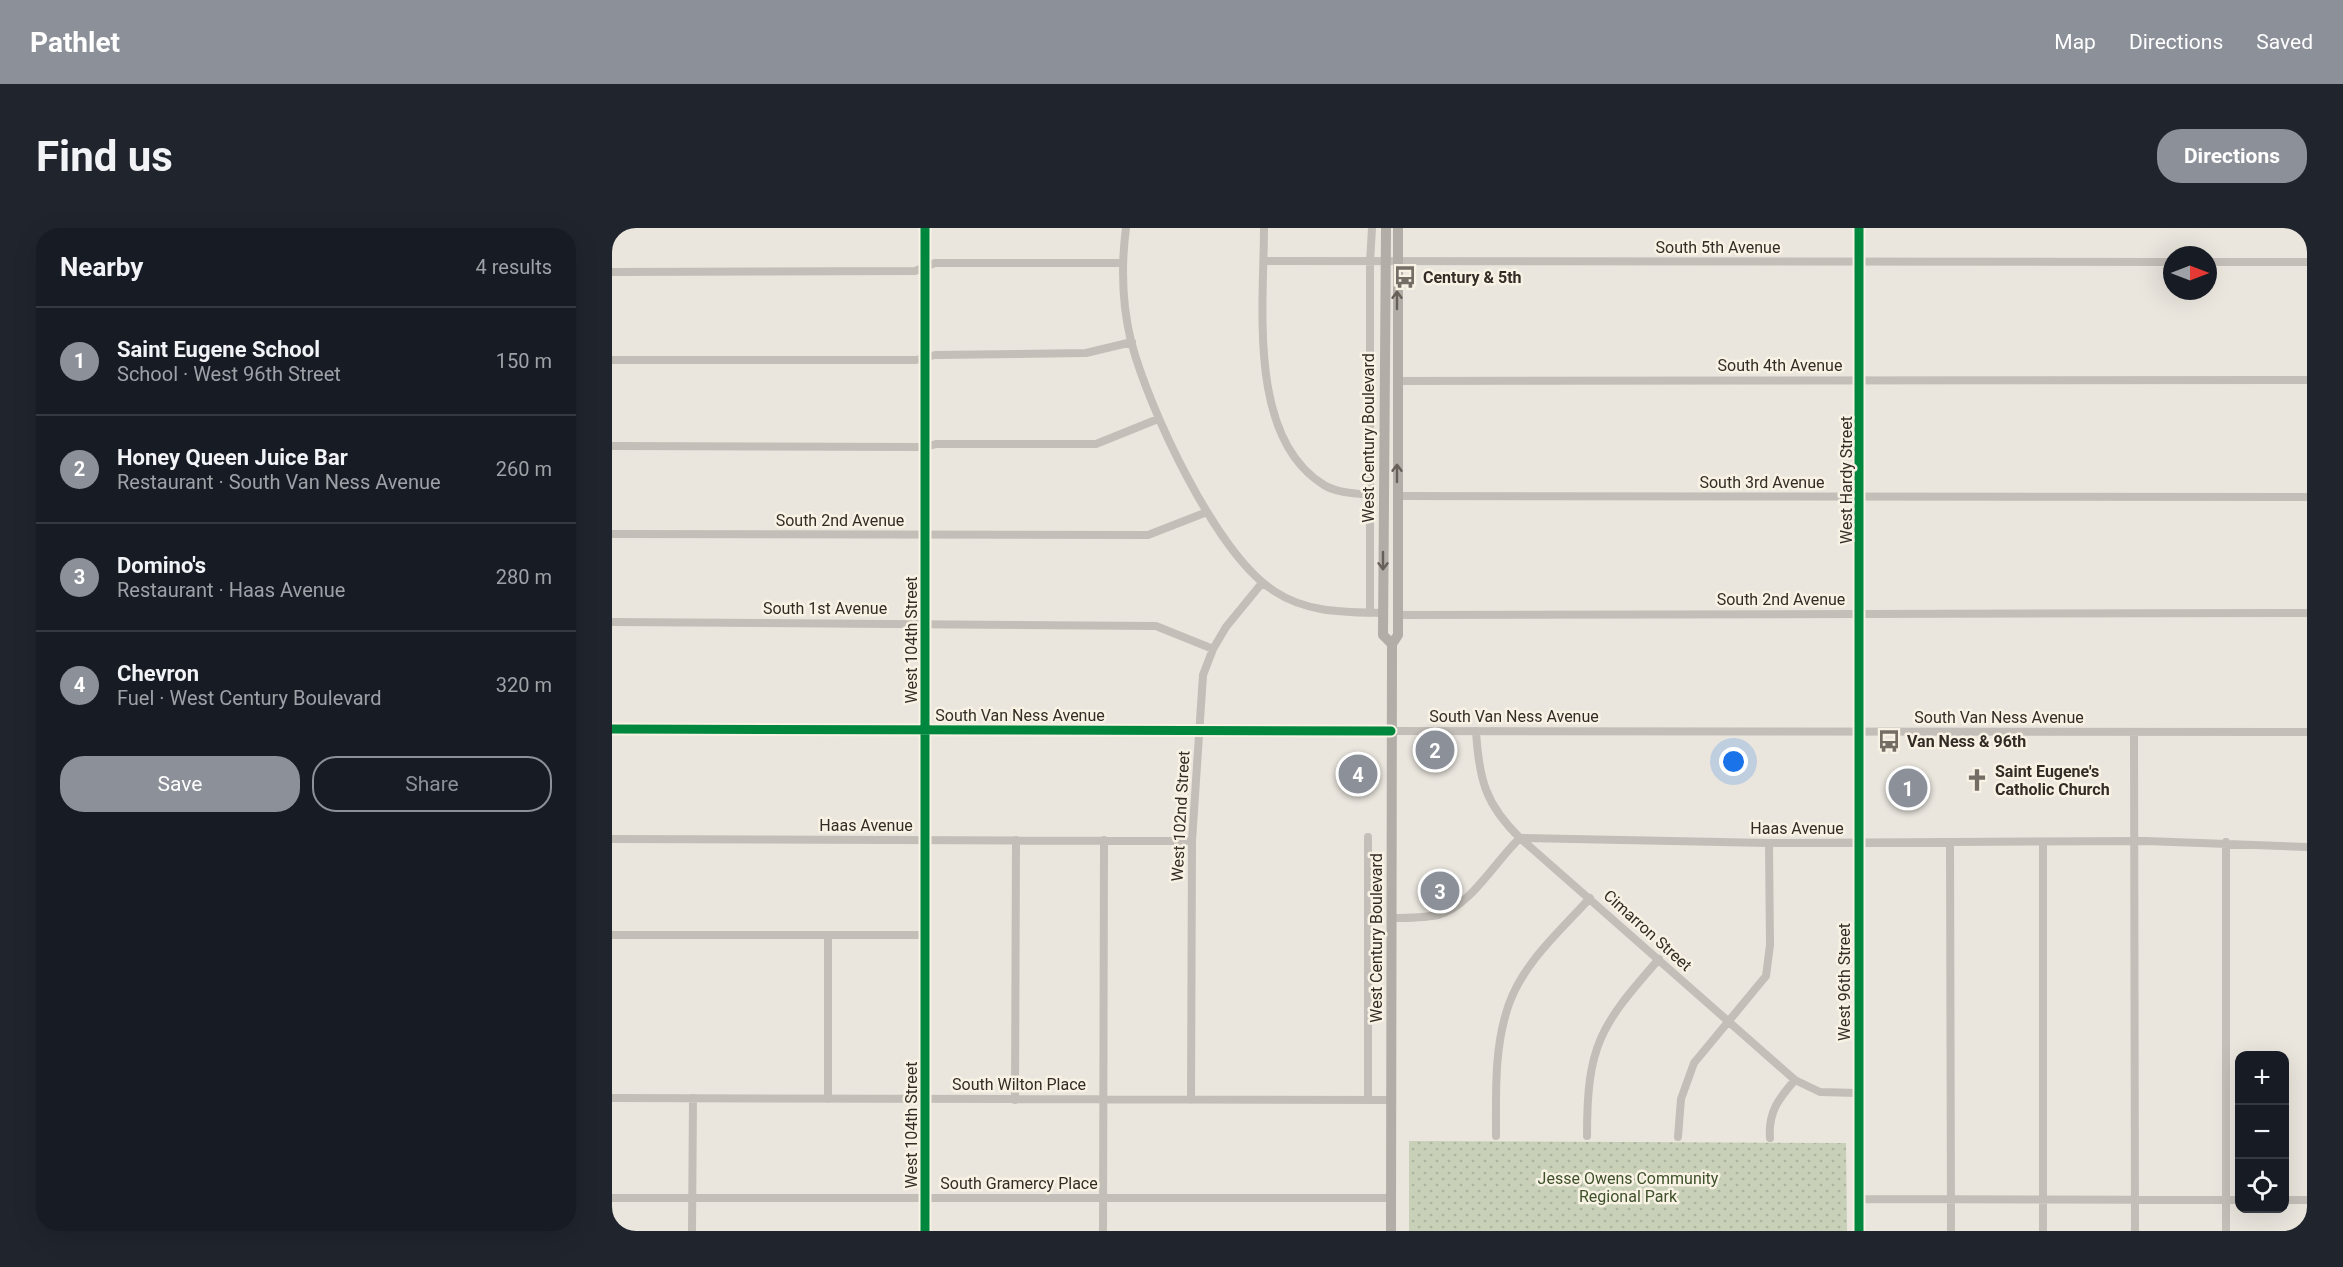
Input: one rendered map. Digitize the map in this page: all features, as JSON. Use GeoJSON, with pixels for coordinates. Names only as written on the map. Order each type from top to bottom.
{"type":"FeatureCollection","features":[{"type":"Feature","properties":{"kind":"main road","name":"West Century Boulevard"},"geometry":{"type":"LineString","coordinates":[[1386,228],[1392,262],[1396,381],[1398,615],[1398,635],[1392,644],[1391,731],[1391,1231]]}},
{"type":"Feature","properties":{"kind":"main road","name":"West Century Boulevard"},"geometry":{"type":"LineString","coordinates":[[1392,644],[1383,635],[1383,335],[1398,228]]}},
{"type":"Feature","properties":{"kind":"main road","name":"South Van Ness Avenue"},"geometry":{"type":"LineString","coordinates":[[612,729],[1391,731]]}},
{"type":"Feature","properties":{"kind":"street","name":"West 104th Street"},"geometry":{"type":"LineString","coordinates":[[925,1231],[927,1099],[926,228]]}},
{"type":"Feature","properties":{"kind":"street"},"geometry":{"type":"LineString","coordinates":[[1126,228],[1122,263],[1126,313],[1132,342],[1158,419],[1207,512],[1234,551],[1262,583],[1290,601],[1323,611],[1383,613]]}},
{"type":"Feature","properties":{"kind":"street"},"geometry":{"type":"LineString","coordinates":[[1264,228],[1265,372],[1268,396],[1276,420],[1298,460],[1324,485],[1336,490],[1369,495]]}},
{"type":"Feature","properties":{"kind":"street","name":"West Century Boulevard"},"geometry":{"type":"LineString","coordinates":[[1370,613],[1370,262],[1372,228]]}},
{"type":"Feature","properties":{"kind":"street","name":"West Hardy Street"},"geometry":{"type":"LineString","coordinates":[[1859,228],[1860,732]]}},
{"type":"Feature","properties":{"kind":"street","name":"South 5th Avenue"},"geometry":{"type":"LineString","coordinates":[[1264,261],[2163,262]]}},
{"type":"Feature","properties":{"kind":"street"},"geometry":{"type":"LineString","coordinates":[[2217,262],[2307,262]]}},
{"type":"Feature","properties":{"kind":"street"},"geometry":{"type":"LineString","coordinates":[[612,272],[915,271],[935,263],[1122,263]]}},
{"type":"Feature","properties":{"kind":"street"},"geometry":{"type":"LineString","coordinates":[[612,360],[916,360],[935,354],[1086,353],[1132,342]]}},
{"type":"Feature","properties":{"kind":"street","name":"South 4th Avenue"},"geometry":{"type":"LineString","coordinates":[[1396,381],[2307,380]]}},
{"type":"Feature","properties":{"kind":"street"},"geometry":{"type":"LineString","coordinates":[[612,446],[926,447],[936,444],[1096,444],[1158,419]]}},
{"type":"Feature","properties":{"kind":"street","name":"South 3rd Avenue"},"geometry":{"type":"LineString","coordinates":[[1397,496],[2307,497]]}},
{"type":"Feature","properties":{"kind":"street","name":"South 2nd Avenue"},"geometry":{"type":"LineString","coordinates":[[612,534],[1148,535],[1207,512]]}},
{"type":"Feature","properties":{"kind":"street","name":"West 102nd Street"},"geometry":{"type":"LineString","coordinates":[[1191,1100],[1192,841],[1203,675],[1213,649],[1226,627],[1262,583]]}},
{"type":"Feature","properties":{"kind":"street","name":"South 2nd Avenue"},"geometry":{"type":"LineString","coordinates":[[1398,615],[2307,613]]}},
{"type":"Feature","properties":{"kind":"street","name":"South 1st Avenue"},"geometry":{"type":"LineString","coordinates":[[612,622],[1156,626],[1213,649]]}},
{"type":"Feature","properties":{"kind":"street","name":"South Van Ness Avenue"},"geometry":{"type":"LineString","coordinates":[[1391,731],[2307,732]]}},
{"type":"Feature","properties":{"kind":"street","name":"Cimarron Street"},"geometry":{"type":"LineString","coordinates":[[1476,731],[1480,774],[1486,793],[1504,823],[1795,1080],[1820,1092],[1858,1093]]}},
{"type":"Feature","properties":{"kind":"street","name":"West 96th Street"},"geometry":{"type":"LineString","coordinates":[[1859,1231],[1860,732]]}},
{"type":"Feature","properties":{"kind":"street"},"geometry":{"type":"LineString","coordinates":[[2134,732],[2135,1231]]}},
{"type":"Feature","properties":{"kind":"street","name":"West Century Boulevard"},"geometry":{"type":"LineString","coordinates":[[1368,837],[1368,1100]]}},
{"type":"Feature","properties":{"kind":"street"},"geometry":{"type":"LineString","coordinates":[[1391,918],[1438,915],[1449,910],[1468,896],[1520,838]]}},
{"type":"Feature","properties":{"kind":"street","name":"Haas Avenue"},"geometry":{"type":"LineString","coordinates":[[1520,838],[1769,843],[2134,841],[2307,847]]}},
{"type":"Feature","properties":{"kind":"street","name":"Haas Avenue"},"geometry":{"type":"LineString","coordinates":[[612,839],[1192,841]]}},
{"type":"Feature","properties":{"kind":"street"},"geometry":{"type":"LineString","coordinates":[[1015,1100],[1017,840]]}},
{"type":"Feature","properties":{"kind":"street"},"geometry":{"type":"LineString","coordinates":[[1103,1231],[1104,840]]}},
{"type":"Feature","properties":{"kind":"street"},"geometry":{"type":"LineString","coordinates":[[1678,1137],[1681,1099],[1686,1080],[1706,1047],[1766,976],[1770,963],[1769,843]]}},
{"type":"Feature","properties":{"kind":"street"},"geometry":{"type":"LineString","coordinates":[[1950,843],[1951,1231]]}},
{"type":"Feature","properties":{"kind":"street"},"geometry":{"type":"LineString","coordinates":[[2043,843],[2043,1231]]}},
{"type":"Feature","properties":{"kind":"street"},"geometry":{"type":"LineString","coordinates":[[2226,843],[2226,1231]]}},
{"type":"Feature","properties":{"kind":"street"},"geometry":{"type":"LineString","coordinates":[[1496,1136],[1499,1045],[1510,1002],[1533,962],[1590,898]]}},
{"type":"Feature","properties":{"kind":"street"},"geometry":{"type":"LineString","coordinates":[[612,935],[927,935]]}},
{"type":"Feature","properties":{"kind":"street"},"geometry":{"type":"LineString","coordinates":[[828,935],[828,1099]]}},
{"type":"Feature","properties":{"kind":"street"},"geometry":{"type":"LineString","coordinates":[[1587,1136],[1589,1077],[1592,1057],[1600,1037],[1624,998],[1659,959]]}},
{"type":"Feature","properties":{"kind":"street"},"geometry":{"type":"LineString","coordinates":[[1770,1138],[1771,1115],[1795,1080]]}},
{"type":"Feature","properties":{"kind":"street","name":"South Wilton Place"},"geometry":{"type":"LineString","coordinates":[[612,1098],[1391,1100]]}},
{"type":"Feature","properties":{"kind":"street"},"geometry":{"type":"LineString","coordinates":[[692,1231],[693,1098]]}},
{"type":"Feature","properties":{"kind":"street","name":"South Gramercy Place"},"geometry":{"type":"LineString","coordinates":[[612,1197],[1391,1198]]}},
{"type":"Feature","properties":{"kind":"street"},"geometry":{"type":"LineString","coordinates":[[1859,1199],[2235,1200]]}},
{"type":"Feature","properties":{"kind":"street"},"geometry":{"type":"LineString","coordinates":[[2289,1200],[2307,1200]]}},
{"type":"Feature","properties":{"kind":"green space","name":"Jesse Owens Community Regional Park"},"geometry":{"type":"Polygon","coordinates":[[[1409,1141],[1846,1143],[1847,1231],[1409,1231],[1409,1141]]]}},
{"type":"Feature","properties":{"kind":"cycle path"},"geometry":{"type":"LineString","coordinates":[[925,228],[925,1231]]}},
{"type":"Feature","properties":{"kind":"cycle path"},"geometry":{"type":"LineString","coordinates":[[1859,228],[1859,1231]]}},
{"type":"Feature","properties":{"kind":"cycle path"},"geometry":{"type":"LineString","coordinates":[[612,729],[1391,731]]}},
{"type":"Feature","properties":{"kind":"place","name":"Century & 5th"},"geometry":{"type":"Point","coordinates":[1405,277]}},
{"type":"Feature","properties":{"kind":"place","name":"Van Ness & 96th"},"geometry":{"type":"Point","coordinates":[1889,741]}},
{"type":"Feature","properties":{"kind":"place","name":"Honey Queen Juice Bar"},"geometry":{"type":"Point","coordinates":[1435,750]}},
{"type":"Feature","properties":{"kind":"place","name":"Chevron"},"geometry":{"type":"Point","coordinates":[1358,774]}},
{"type":"Feature","properties":{"kind":"place","name":"Saint Eugene's Catholic Church"},"geometry":{"type":"Point","coordinates":[1977,780]}},
{"type":"Feature","properties":{"kind":"place","name":"Saint Eugene School"},"geometry":{"type":"Point","coordinates":[1908,788]}},
{"type":"Feature","properties":{"kind":"place","name":"Domino's"},"geometry":{"type":"Point","coordinates":[1440,891]}}]}
